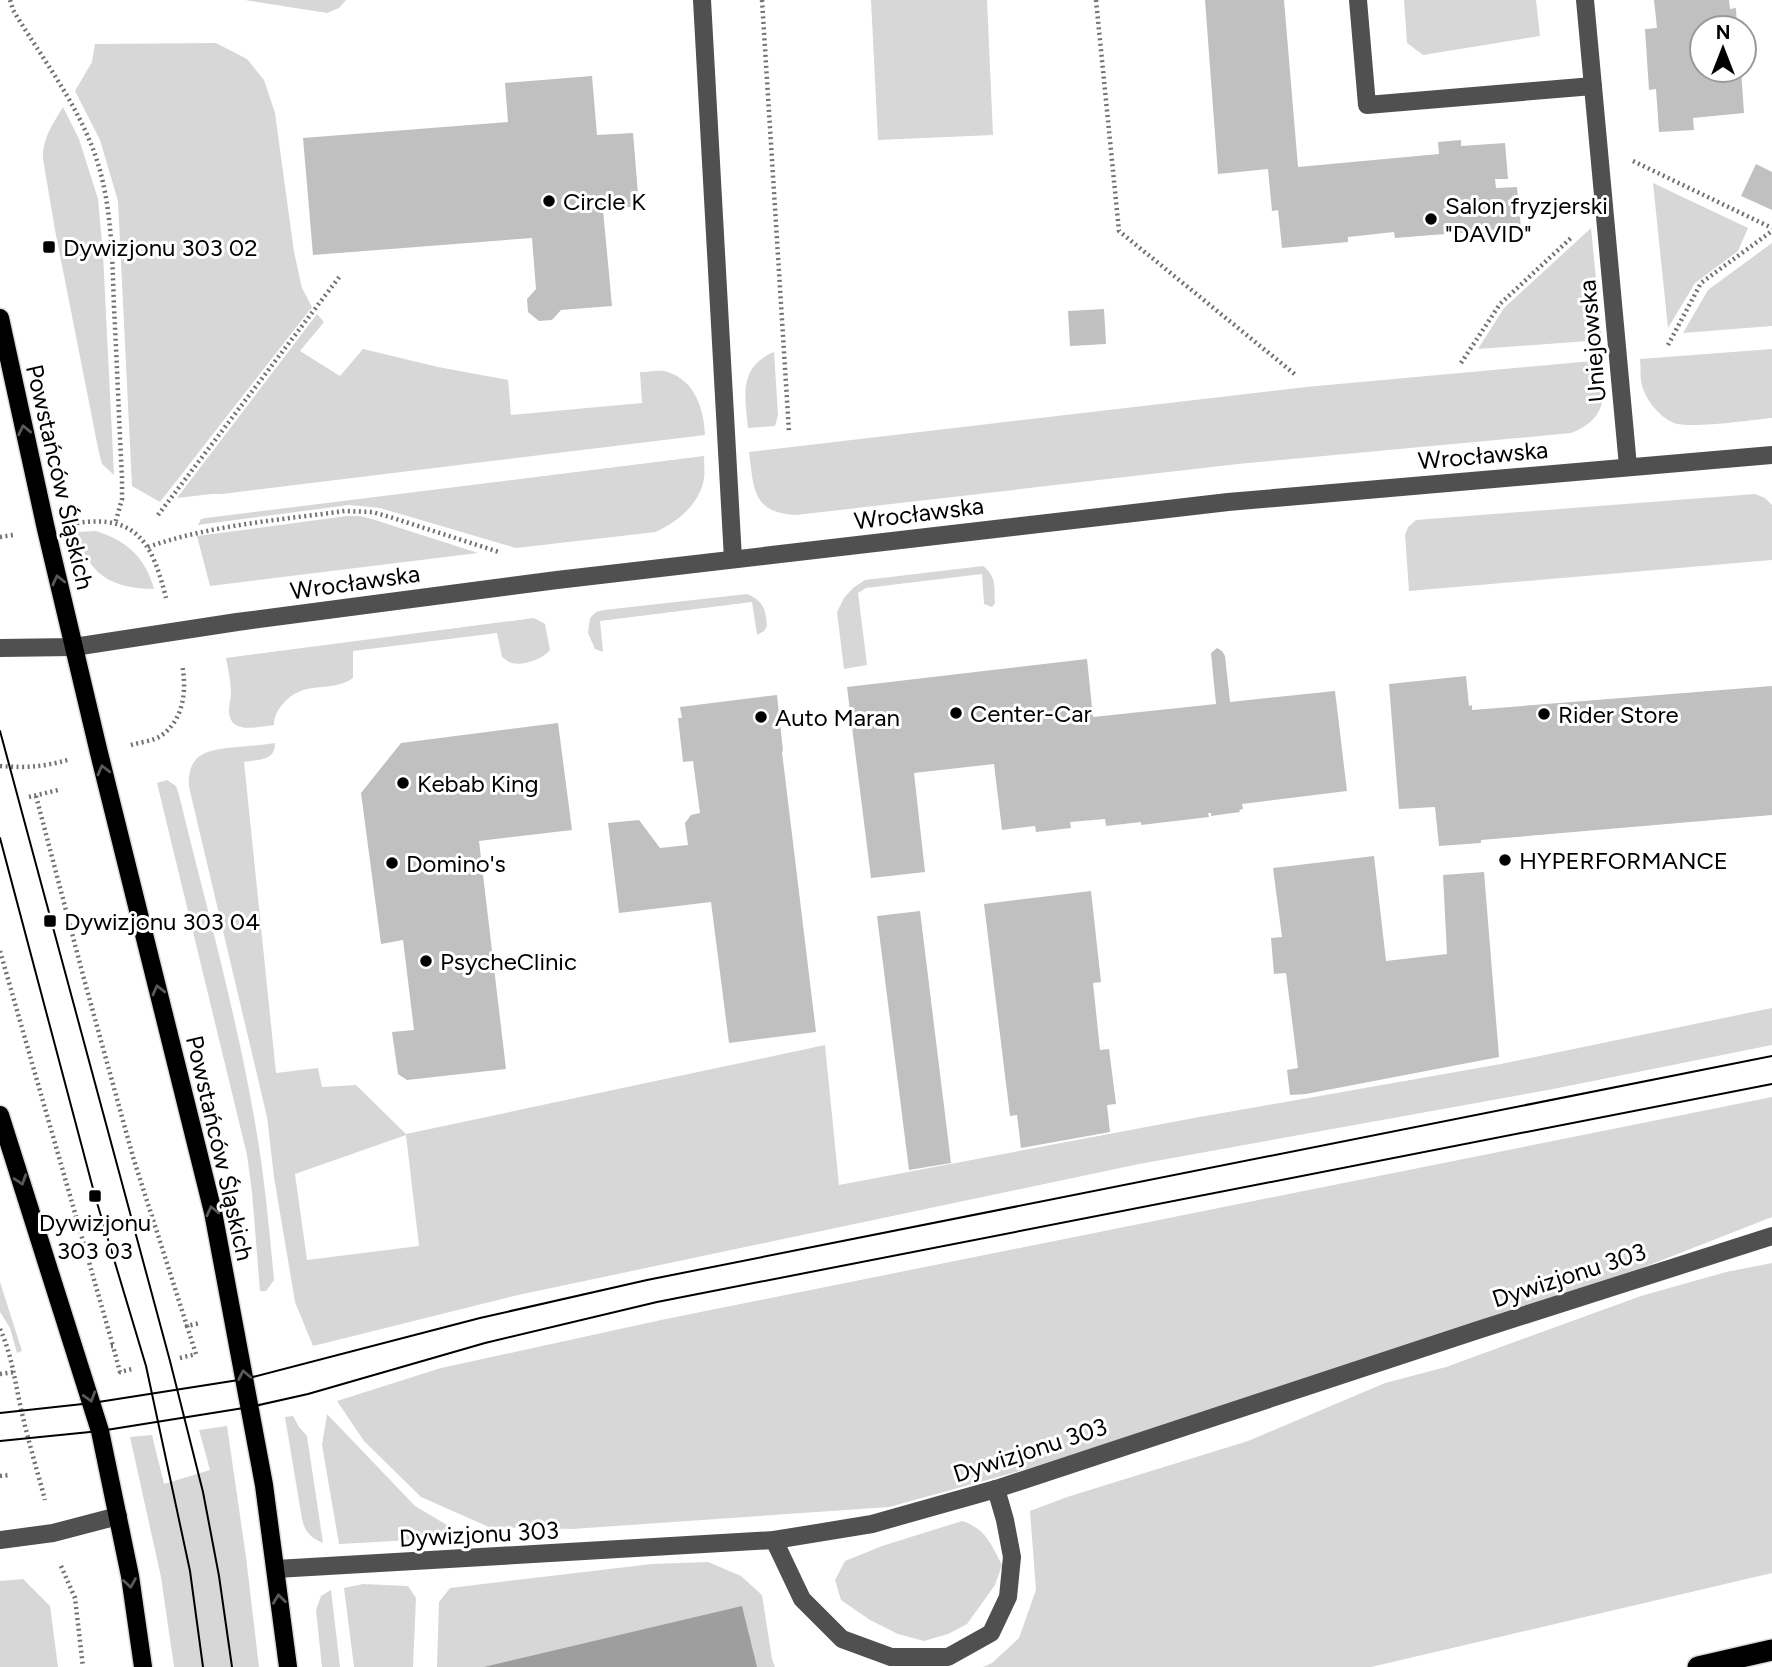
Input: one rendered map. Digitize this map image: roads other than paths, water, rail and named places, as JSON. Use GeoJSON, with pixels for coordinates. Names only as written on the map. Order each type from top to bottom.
{"type":"FeatureCollection","features":[{"type":"Feature","properties":{"kind":"highway"},"geometry":{"type":"LineString","coordinates":[[1698,1667],[1772,1650]]}},
{"type":"Feature","properties":{"kind":"main road","name":"Powstańców Śląskich"},"geometry":{"type":"LineString","coordinates":[[0,318],[112,808],[213,1212],[262,1472],[288,1667]]}},
{"type":"Feature","properties":{"kind":"main road"},"geometry":{"type":"LineString","coordinates":[[0,1115],[92,1403],[130,1577],[143,1667]]}},
{"type":"Feature","properties":{"kind":"street"},"geometry":{"type":"LineString","coordinates":[[702,0],[733,559]]}},
{"type":"Feature","properties":{"kind":"street"},"geometry":{"type":"LineString","coordinates":[[1358,0],[1367,105],[1592,86]]}},
{"type":"Feature","properties":{"kind":"street","name":"Uniejowska"},"geometry":{"type":"LineString","coordinates":[[1585,0],[1628,466]]}},
{"type":"Feature","properties":{"kind":"street","name":"Wrocławska"},"geometry":{"type":"LineString","coordinates":[[74,647],[237,622],[557,580],[1228,502],[1772,455]]}},
{"type":"Feature","properties":{"kind":"street"},"geometry":{"type":"LineString","coordinates":[[0,648],[74,647]]}},
{"type":"Feature","properties":{"kind":"street","name":"Dywizjonu 303"},"geometry":{"type":"LineString","coordinates":[[276,1569],[774,1540],[872,1524],[996,1489],[1772,1236]]}},
{"type":"Feature","properties":{"kind":"street"},"geometry":{"type":"LineString","coordinates":[[774,1540],[802,1599],[842,1639],[891,1657],[948,1657],[991,1633],[1008,1597],[1012,1557],[996,1489]]}},
{"type":"Feature","properties":{"kind":"street"},"geometry":{"type":"LineString","coordinates":[[0,1540],[53,1532],[118,1516]]}},
{"type":"Feature","properties":{"kind":"tram line"},"geometry":{"type":"LineString","coordinates":[[0,731],[203,1492],[232,1667]]}},
{"type":"Feature","properties":{"kind":"tram line"},"geometry":{"type":"LineString","coordinates":[[0,838],[95,1196],[146,1366],[190,1571],[203,1667]]}},
{"type":"Feature","properties":{"kind":"tram line"},"geometry":{"type":"LineString","coordinates":[[0,1413],[92,1403],[245,1379],[480,1318],[647,1280],[1772,1056]]}},
{"type":"Feature","properties":{"kind":"tram line"},"geometry":{"type":"LineString","coordinates":[[0,1441],[100,1431],[250,1407],[308,1394],[485,1343],[657,1302],[1772,1084]]}},
{"type":"Feature","properties":{"kind":"place","name":"Circle K"},"geometry":{"type":"Point","coordinates":[549,201]}},
{"type":"Feature","properties":{"kind":"place","name":"Salon fryzjerski \"DAVID\""},"geometry":{"type":"Point","coordinates":[1431,219]}},
{"type":"Feature","properties":{"kind":"place","name":"Dywizjonu 303 02"},"geometry":{"type":"Point","coordinates":[49,247]}},
{"type":"Feature","properties":{"kind":"place","name":"Center-Car"},"geometry":{"type":"Point","coordinates":[956,713]}},
{"type":"Feature","properties":{"kind":"place","name":"Rider Store"},"geometry":{"type":"Point","coordinates":[1544,714]}},
{"type":"Feature","properties":{"kind":"place","name":"Auto Maran"},"geometry":{"type":"Point","coordinates":[761,717]}},
{"type":"Feature","properties":{"kind":"place","name":"Kebab King"},"geometry":{"type":"Point","coordinates":[403,783]}},
{"type":"Feature","properties":{"kind":"place","name":"HYPERFORMANCE"},"geometry":{"type":"Point","coordinates":[1505,860]}},
{"type":"Feature","properties":{"kind":"place","name":"Domino's"},"geometry":{"type":"Point","coordinates":[392,863]}},
{"type":"Feature","properties":{"kind":"place","name":"Dywizjonu 303 04"},"geometry":{"type":"Point","coordinates":[50,921]}},
{"type":"Feature","properties":{"kind":"place","name":"PsycheClinic"},"geometry":{"type":"Point","coordinates":[426,961]}},
{"type":"Feature","properties":{"kind":"place","name":"Dywizjonu 303 03"},"geometry":{"type":"Point","coordinates":[95,1196]}}]}
